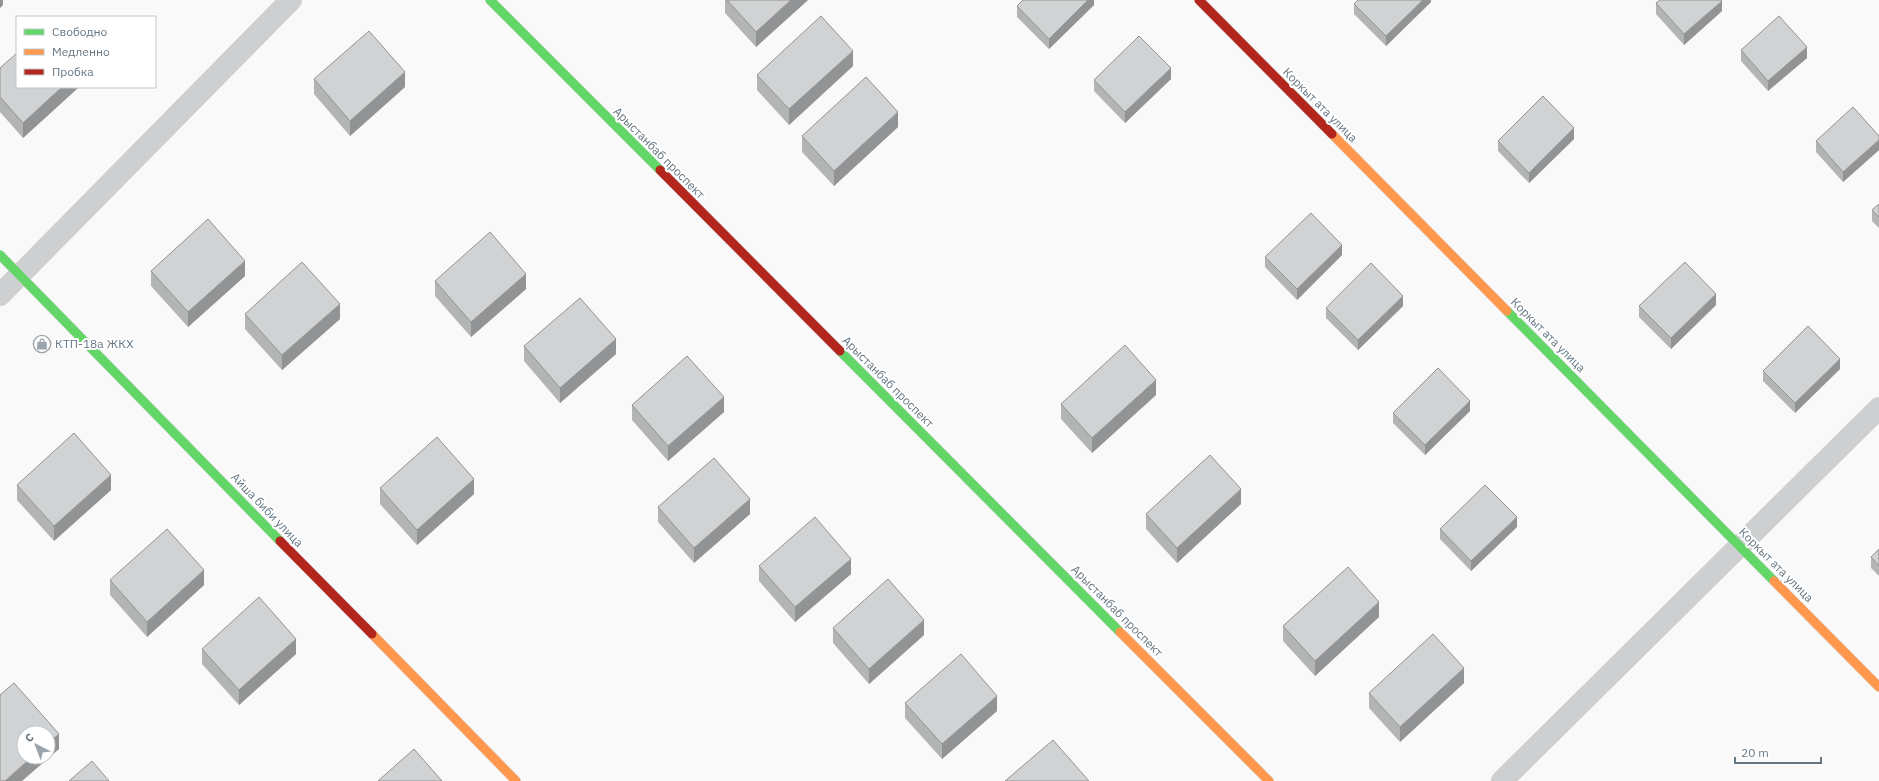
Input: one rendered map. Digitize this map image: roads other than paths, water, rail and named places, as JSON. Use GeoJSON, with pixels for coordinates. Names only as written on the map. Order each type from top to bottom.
{"type":"FeatureCollection","features":[{"type":"Feature","properties":{"kind":"street"},"geometry":{"type":"LineString","coordinates":[[0,295],[291,0]]}},
{"type":"Feature","properties":{"kind":"street","name":"Арыстанбаб проспект"},"geometry":{"type":"LineString","coordinates":[[490,0],[1269,781]]}},
{"type":"Feature","properties":{"kind":"street","name":"Коркыт ата улица"},"geometry":{"type":"LineString","coordinates":[[1199,0],[1879,687]]}},
{"type":"Feature","properties":{"kind":"street","name":"Айша биби улица"},"geometry":{"type":"LineString","coordinates":[[0,255],[516,781]]}},
{"type":"Feature","properties":{"kind":"street"},"geometry":{"type":"LineString","coordinates":[[1502,781],[1879,408]]}},
{"type":"Feature","properties":{"kind":"place","name":"КТП-18а ЖКХ"},"geometry":{"type":"Point","coordinates":[42,344]}}]}
